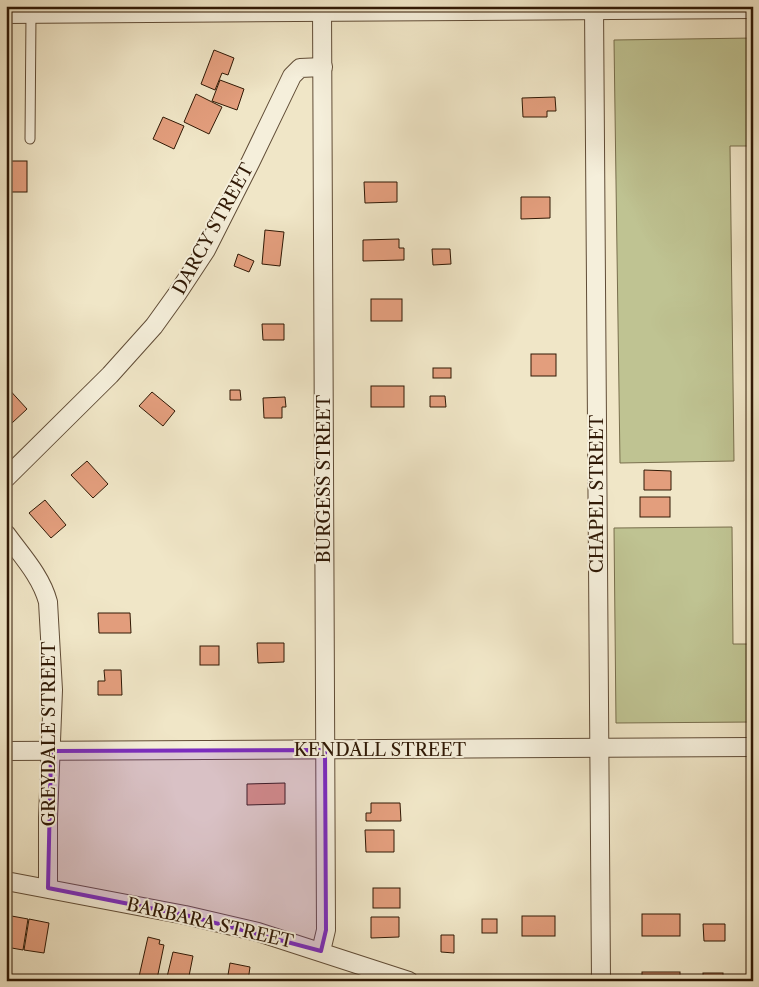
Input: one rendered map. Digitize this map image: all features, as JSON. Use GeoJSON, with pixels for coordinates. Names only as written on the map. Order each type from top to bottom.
{"type":"FeatureCollection","features":[{"type":"Feature","properties":{"kind":"street","name":"CHAPEL STREET"},"geometry":{"type":"LineString","coordinates":[[594,8],[601,981]]}},
{"type":"Feature","properties":{"kind":"street"},"geometry":{"type":"LineString","coordinates":[[6,14],[322,9],[753,9]]}},
{"type":"Feature","properties":{"kind":"street","name":"BURGESS STREET"},"geometry":{"type":"LineString","coordinates":[[321,952],[326,930],[322,9]]}},
{"type":"Feature","properties":{"kind":"street","name":"DARCY STREET"},"geometry":{"type":"LineString","coordinates":[[6,478],[70,416],[154,326],[206,250],[292,76],[300,68],[323,67]]}},
{"type":"Feature","properties":{"kind":"street","name":"GREYDALE STREET"},"geometry":{"type":"LineString","coordinates":[[6,534],[39,579],[48,602],[53,690],[48,888]]}},
{"type":"Feature","properties":{"kind":"street","name":"KENDALL STREET"},"geometry":{"type":"LineString","coordinates":[[6,751],[753,747]]}},
{"type":"Feature","properties":{"kind":"street","name":"BARBARA STREET"},"geometry":{"type":"LineString","coordinates":[[6,881],[231,925],[409,981]]}},
{"type":"Feature","properties":{"kind":"lane"},"geometry":{"type":"LineString","coordinates":[[30,14],[30,139]]}},
{"type":"Feature","properties":{"kind":"highlighted area"},"geometry":{"type":"Polygon","coordinates":[[[325,750],[326,930],[321,951],[185,915],[48,888],[51,751],[325,750]]]}},
{"type":"Feature","properties":{"kind":"green space"},"geometry":{"type":"Polygon","coordinates":[[[753,38],[753,146],[730,146],[734,461],[620,463],[614,40],[753,38]]]}},
{"type":"Feature","properties":{"kind":"green space"},"geometry":{"type":"Polygon","coordinates":[[[732,527],[733,644],[753,644],[753,722],[616,723],[614,528],[732,527]]]}},
{"type":"Feature","properties":{"kind":"building"},"geometry":{"type":"Polygon","coordinates":[[[214,50],[234,58],[228,75],[222,73],[215,90],[201,84],[214,50]]]}},
{"type":"Feature","properties":{"kind":"building"},"geometry":{"type":"Polygon","coordinates":[[[220,80],[244,89],[237,110],[212,101],[220,80]]]}},
{"type":"Feature","properties":{"kind":"building"},"geometry":{"type":"Polygon","coordinates":[[[196,94],[222,107],[209,134],[184,122],[196,94]]]}},
{"type":"Feature","properties":{"kind":"building"},"geometry":{"type":"Polygon","coordinates":[[[555,97],[556,111],[547,111],[547,117],[523,117],[522,98],[555,97]]]}},
{"type":"Feature","properties":{"kind":"building"},"geometry":{"type":"Polygon","coordinates":[[[163,117],[184,126],[174,149],[153,139],[163,117]]]}},
{"type":"Feature","properties":{"kind":"building"},"geometry":{"type":"Polygon","coordinates":[[[6,161],[27,161],[27,192],[6,192],[6,161]]]}},
{"type":"Feature","properties":{"kind":"building"},"geometry":{"type":"Polygon","coordinates":[[[364,182],[397,182],[397,202],[365,203],[364,182]]]}},
{"type":"Feature","properties":{"kind":"building"},"geometry":{"type":"Polygon","coordinates":[[[521,197],[550,197],[550,218],[521,219],[521,197]]]}},
{"type":"Feature","properties":{"kind":"building"},"geometry":{"type":"Polygon","coordinates":[[[265,230],[284,232],[280,266],[262,264],[265,230]]]}},
{"type":"Feature","properties":{"kind":"building"},"geometry":{"type":"Polygon","coordinates":[[[399,239],[399,248],[404,248],[404,260],[363,261],[363,240],[399,239]]]}},
{"type":"Feature","properties":{"kind":"building"},"geometry":{"type":"Polygon","coordinates":[[[432,249],[450,249],[451,264],[433,265],[432,249]]]}},
{"type":"Feature","properties":{"kind":"building"},"geometry":{"type":"Polygon","coordinates":[[[238,254],[254,261],[249,272],[234,266],[238,254]]]}},
{"type":"Feature","properties":{"kind":"building"},"geometry":{"type":"Polygon","coordinates":[[[371,299],[402,299],[402,321],[371,321],[371,299]]]}},
{"type":"Feature","properties":{"kind":"building"},"geometry":{"type":"Polygon","coordinates":[[[262,324],[284,324],[284,340],[263,340],[262,324]]]}},
{"type":"Feature","properties":{"kind":"building"},"geometry":{"type":"Polygon","coordinates":[[[531,354],[556,354],[556,376],[531,376],[531,354]]]}},
{"type":"Feature","properties":{"kind":"building"},"geometry":{"type":"Polygon","coordinates":[[[433,368],[451,368],[451,378],[433,378],[433,368]]]}},
{"type":"Feature","properties":{"kind":"building"},"geometry":{"type":"Polygon","coordinates":[[[6,386],[27,409],[12,423],[6,417],[6,386]]]}},
{"type":"Feature","properties":{"kind":"building"},"geometry":{"type":"Polygon","coordinates":[[[371,386],[404,386],[404,407],[371,407],[371,386]]]}},
{"type":"Feature","properties":{"kind":"building"},"geometry":{"type":"Polygon","coordinates":[[[230,390],[240,390],[241,400],[230,400],[230,390]]]}},
{"type":"Feature","properties":{"kind":"building"},"geometry":{"type":"Polygon","coordinates":[[[152,392],[175,411],[163,426],[139,406],[152,392]]]}},
{"type":"Feature","properties":{"kind":"building"},"geometry":{"type":"Polygon","coordinates":[[[430,396],[445,396],[446,407],[430,407],[430,396]]]}},
{"type":"Feature","properties":{"kind":"building"},"geometry":{"type":"Polygon","coordinates":[[[285,397],[286,407],[282,407],[282,418],[264,418],[263,398],[285,397]]]}},
{"type":"Feature","properties":{"kind":"building"},"geometry":{"type":"Polygon","coordinates":[[[87,461],[108,484],[93,498],[71,475],[87,461]]]}},
{"type":"Feature","properties":{"kind":"building"},"geometry":{"type":"Polygon","coordinates":[[[644,470],[671,471],[671,490],[644,490],[644,470]]]}},
{"type":"Feature","properties":{"kind":"building"},"geometry":{"type":"Polygon","coordinates":[[[640,497],[670,497],[670,517],[640,517],[640,497]]]}},
{"type":"Feature","properties":{"kind":"building"},"geometry":{"type":"Polygon","coordinates":[[[45,500],[66,525],[51,538],[29,513],[45,500]]]}},
{"type":"Feature","properties":{"kind":"building"},"geometry":{"type":"Polygon","coordinates":[[[98,613],[130,613],[131,633],[99,633],[98,613]]]}},
{"type":"Feature","properties":{"kind":"building"},"geometry":{"type":"Polygon","coordinates":[[[257,643],[284,643],[284,662],[258,663],[257,643]]]}},
{"type":"Feature","properties":{"kind":"building"},"geometry":{"type":"Polygon","coordinates":[[[200,646],[219,646],[219,665],[200,665],[200,646]]]}},
{"type":"Feature","properties":{"kind":"building"},"geometry":{"type":"Polygon","coordinates":[[[104,670],[121,670],[122,695],[98,695],[98,681],[105,681],[104,670]]]}},
{"type":"Feature","properties":{"kind":"building"},"geometry":{"type":"Polygon","coordinates":[[[285,783],[285,804],[247,805],[247,784],[285,783]]]}},
{"type":"Feature","properties":{"kind":"building"},"geometry":{"type":"Polygon","coordinates":[[[371,803],[400,803],[401,821],[366,821],[366,813],[371,813],[371,803]]]}},
{"type":"Feature","properties":{"kind":"building"},"geometry":{"type":"Polygon","coordinates":[[[365,830],[394,830],[394,852],[366,852],[365,830]]]}},
{"type":"Feature","properties":{"kind":"building"},"geometry":{"type":"Polygon","coordinates":[[[373,888],[400,888],[400,908],[373,908],[373,888]]]}},
{"type":"Feature","properties":{"kind":"building"},"geometry":{"type":"Polygon","coordinates":[[[642,914],[680,914],[680,936],[642,936],[642,914]]]}},
{"type":"Feature","properties":{"kind":"building"},"geometry":{"type":"Polygon","coordinates":[[[6,915],[28,919],[23,950],[6,947],[6,915]]]}},
{"type":"Feature","properties":{"kind":"building"},"geometry":{"type":"Polygon","coordinates":[[[522,916],[555,916],[555,936],[522,936],[522,916]]]}},
{"type":"Feature","properties":{"kind":"building"},"geometry":{"type":"Polygon","coordinates":[[[371,917],[399,917],[399,937],[371,938],[371,917]]]}},
{"type":"Feature","properties":{"kind":"building"},"geometry":{"type":"Polygon","coordinates":[[[29,919],[49,923],[44,953],[24,950],[29,919]]]}},
{"type":"Feature","properties":{"kind":"building"},"geometry":{"type":"Polygon","coordinates":[[[482,919],[497,919],[497,933],[482,933],[482,919]]]}},
{"type":"Feature","properties":{"kind":"building"},"geometry":{"type":"Polygon","coordinates":[[[703,924],[725,924],[725,941],[704,941],[703,924]]]}},
{"type":"Feature","properties":{"kind":"building"},"geometry":{"type":"Polygon","coordinates":[[[441,935],[454,935],[454,953],[441,952],[441,935]]]}},
{"type":"Feature","properties":{"kind":"building"},"geometry":{"type":"Polygon","coordinates":[[[148,937],[160,940],[159,944],[164,945],[157,979],[138,981],[148,937]]]}},
{"type":"Feature","properties":{"kind":"building"},"geometry":{"type":"Polygon","coordinates":[[[173,952],[193,956],[188,981],[166,981],[173,952]]]}},
{"type":"Feature","properties":{"kind":"building"},"geometry":{"type":"Polygon","coordinates":[[[230,963],[250,967],[248,981],[227,981],[230,963]]]}},
{"type":"Feature","properties":{"kind":"building"},"geometry":{"type":"Polygon","coordinates":[[[642,972],[680,972],[680,981],[642,981],[642,972]]]}},
{"type":"Feature","properties":{"kind":"building"},"geometry":{"type":"Polygon","coordinates":[[[703,973],[723,973],[723,981],[703,981],[703,973]]]}}]}
